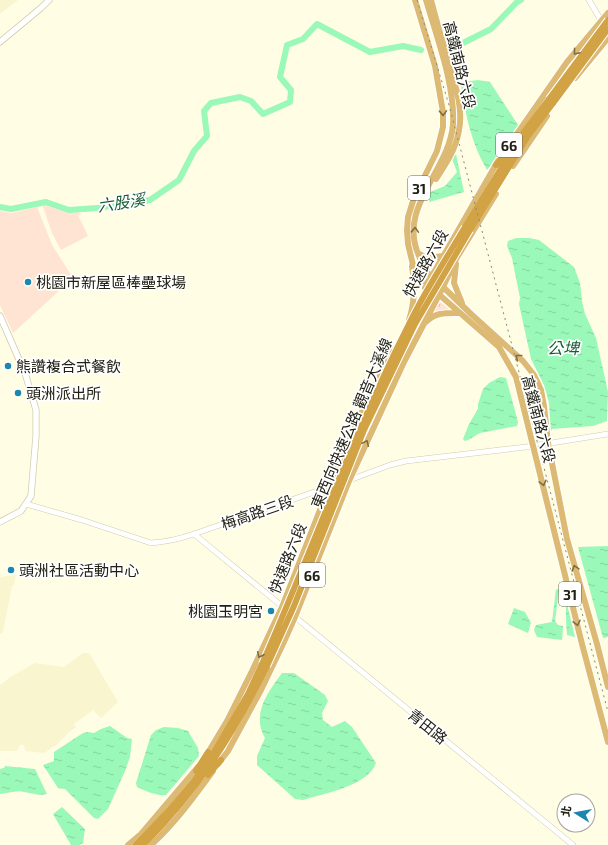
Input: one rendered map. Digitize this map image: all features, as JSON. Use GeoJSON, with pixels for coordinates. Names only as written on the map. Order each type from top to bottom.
{"type":"FeatureCollection","features":[{"type":"Feature","properties":{"kind":"highway","name":"東西向快速公路 觀音大溪線"},"geometry":{"type":"LineString","coordinates":[[551,101],[608,20]]}},
{"type":"Feature","properties":{"kind":"highway","name":"東西向快速公路 觀音大溪線"},"geometry":{"type":"LineString","coordinates":[[136,845],[198,783],[222,748],[251,698],[294,606],[368,423],[415,324],[467,228],[526,134],[608,30]]}},
{"type":"Feature","properties":{"kind":"highway"},"geometry":{"type":"LineString","coordinates":[[496,165],[526,134]]}},
{"type":"Feature","properties":{"kind":"highway"},"geometry":{"type":"LineString","coordinates":[[507,174],[526,134]]}},
{"type":"Feature","properties":{"kind":"highway"},"geometry":{"type":"LineString","coordinates":[[178,804],[208,752]]}},
{"type":"Feature","properties":{"kind":"highway"},"geometry":{"type":"LineString","coordinates":[[178,804],[221,760]]}},
{"type":"Feature","properties":{"kind":"highway","name":"東西向快速公路 觀音大溪線"},"geometry":{"type":"LineString","coordinates":[[143,845],[160,828],[178,804]]}},
{"type":"Feature","properties":{"kind":"main road"},"geometry":{"type":"LineString","coordinates":[[0,42],[49,0]]}},
{"type":"Feature","properties":{"kind":"main road","name":"高鐵南路六段"},"geometry":{"type":"LineString","coordinates":[[411,0],[435,71]]}},
{"type":"Feature","properties":{"kind":"main road","name":"高鐵南路六段"},"geometry":{"type":"LineString","coordinates":[[415,0],[435,66],[442,99],[443,112],[441,138],[437,151],[410,207],[408,217],[408,244],[413,265],[427,284],[499,347],[516,378],[608,742]]}},
{"type":"Feature","properties":{"kind":"main road","name":"高鐵南路六段"},"geometry":{"type":"LineString","coordinates":[[426,0],[451,89],[453,108],[452,132],[449,146],[422,198],[418,209],[414,230],[417,252],[431,277],[444,287],[470,314],[524,361],[534,375],[541,390],[548,444],[567,539],[608,687]]}},
{"type":"Feature","properties":{"kind":"main road","name":"高鐵南路六段"},"geometry":{"type":"LineString","coordinates":[[422,198],[450,158],[459,130],[460,118],[457,94],[431,0]]}},
{"type":"Feature","properties":{"kind":"main road","name":"66"},"geometry":{"type":"LineString","coordinates":[[601,22],[608,14]]}},
{"type":"Feature","properties":{"kind":"main road","name":"快速路六段"},"geometry":{"type":"LineString","coordinates":[[128,845],[141,834],[184,784],[208,752],[230,715],[282,607],[329,487],[368,398],[427,284],[496,165],[567,62],[601,22]]}},
{"type":"Feature","properties":{"kind":"main road","name":"快速路六段"},"geometry":{"type":"LineString","coordinates":[[151,845],[186,808],[228,751],[261,690],[295,617],[349,480],[404,362],[444,287],[456,259],[507,174],[566,90],[608,38]]}},
{"type":"Feature","properties":{"kind":"main road","name":"31"},"geometry":{"type":"LineString","coordinates":[[408,244],[414,287],[413,303],[409,320]]}},
{"type":"Feature","properties":{"kind":"main road"},"geometry":{"type":"LineString","coordinates":[[417,252],[426,258],[443,256]]}},
{"type":"Feature","properties":{"kind":"main road"},"geometry":{"type":"LineString","coordinates":[[456,259],[454,283],[460,300],[470,314]]}},
{"type":"Feature","properties":{"kind":"main road"},"geometry":{"type":"LineString","coordinates":[[420,330],[431,317],[437,314],[459,313]]}},
{"type":"Feature","properties":{"kind":"main road"},"geometry":{"type":"LineString","coordinates":[[0,316],[25,373],[36,406],[36,436],[31,496],[21,511],[0,522]]}},
{"type":"Feature","properties":{"kind":"street"},"geometry":{"type":"LineString","coordinates":[[589,0],[608,34]]}},
{"type":"Feature","properties":{"kind":"street","name":"梅高路三段"},"geometry":{"type":"LineString","coordinates":[[26,504],[82,520],[151,543],[175,540],[194,534],[390,465],[406,461],[548,444],[608,434]]}},
{"type":"Feature","properties":{"kind":"street","name":"青田路"},"geometry":{"type":"LineString","coordinates":[[194,534],[574,845]]}},
{"type":"Feature","properties":{"kind":"shaded area"},"geometry":{"type":"Polygon","coordinates":[[[0,0],[18,0],[0,14],[0,0]]]}},
{"type":"Feature","properties":{"kind":"shaded area"},"geometry":{"type":"Polygon","coordinates":[[[16,575],[14,585],[12,586],[3,632],[0,634],[0,577],[16,575]]]}},
{"type":"Feature","properties":{"kind":"shaded area"},"geometry":{"type":"Polygon","coordinates":[[[83,653],[89,653],[118,702],[101,718],[93,710],[74,724],[76,727],[55,746],[44,753],[25,751],[24,745],[20,745],[17,751],[0,751],[0,685],[12,676],[35,663],[64,667],[83,653]]]}},
{"type":"Feature","properties":{"kind":"green space"},"geometry":{"type":"Polygon","coordinates":[[[42,204],[49,204],[80,213],[81,215],[78,215],[88,236],[61,250],[52,233],[42,204]]]}},
{"type":"Feature","properties":{"kind":"green space"},"geometry":{"type":"Polygon","coordinates":[[[37,207],[52,245],[73,278],[13,333],[0,305],[0,211],[12,213],[37,207]]]}},
{"type":"Feature","properties":{"kind":"green space"},"geometry":{"type":"Polygon","coordinates":[[[438,300],[450,310],[441,310],[432,313],[438,300]]]}},
{"type":"Feature","properties":{"kind":"water"},"geometry":{"type":"Polygon","coordinates":[[[478,80],[490,82],[518,125],[487,170],[473,140],[461,85],[463,82],[478,80]]]}},
{"type":"Feature","properties":{"kind":"water"},"geometry":{"type":"Polygon","coordinates":[[[456,154],[464,192],[429,202],[430,192],[445,186],[457,172],[452,159],[456,154]]]}},
{"type":"Feature","properties":{"kind":"water","name":"公埤"},"geometry":{"type":"Polygon","coordinates":[[[516,238],[539,240],[574,267],[580,283],[585,314],[596,338],[608,392],[607,421],[593,426],[552,429],[551,431],[549,403],[544,385],[531,359],[519,304],[520,298],[512,258],[507,246],[508,241],[516,238]]]}},
{"type":"Feature","properties":{"kind":"water"},"geometry":{"type":"Polygon","coordinates":[[[500,377],[506,378],[518,422],[517,426],[480,433],[465,441],[463,439],[469,424],[478,409],[478,404],[483,389],[489,383],[500,377]]]}},
{"type":"Feature","properties":{"kind":"water"},"geometry":{"type":"Polygon","coordinates":[[[608,546],[608,637],[603,638],[578,547],[608,546]]]}},
{"type":"Feature","properties":{"kind":"water"},"geometry":{"type":"Polygon","coordinates":[[[556,589],[559,590],[555,621],[558,625],[563,626],[562,640],[537,637],[534,630],[536,625],[552,622],[556,589]]]}},
{"type":"Feature","properties":{"kind":"water"},"geometry":{"type":"Polygon","coordinates":[[[566,600],[575,637],[567,635],[566,600]]]}},
{"type":"Feature","properties":{"kind":"water"},"geometry":{"type":"Polygon","coordinates":[[[514,608],[525,612],[531,623],[528,633],[508,624],[514,608]]]}},
{"type":"Feature","properties":{"kind":"water"},"geometry":{"type":"Polygon","coordinates":[[[282,673],[294,673],[325,695],[328,701],[322,713],[323,720],[332,727],[345,721],[352,727],[376,763],[364,778],[345,788],[303,800],[295,799],[257,765],[257,756],[265,738],[261,729],[260,720],[263,704],[271,688],[282,673]]]}},
{"type":"Feature","properties":{"kind":"water"},"geometry":{"type":"Polygon","coordinates":[[[110,726],[127,738],[132,739],[130,757],[108,809],[98,819],[94,818],[65,789],[58,788],[43,765],[54,761],[54,752],[83,733],[94,733],[110,726]]]}},
{"type":"Feature","properties":{"kind":"water"},"geometry":{"type":"Polygon","coordinates":[[[164,727],[178,728],[188,731],[198,748],[199,756],[166,795],[159,795],[137,787],[136,783],[151,735],[156,730],[164,727]]]}},
{"type":"Feature","properties":{"kind":"water"},"geometry":{"type":"Polygon","coordinates":[[[5,766],[35,769],[47,794],[40,795],[19,791],[0,794],[0,769],[4,768],[5,766]]]}},
{"type":"Feature","properties":{"kind":"water"},"geometry":{"type":"Polygon","coordinates":[[[62,807],[85,829],[83,843],[79,845],[71,845],[53,814],[62,807]]]}},
{"type":"Feature","properties":{"kind":"waterway"},"geometry":{"type":"LineString","coordinates":[[446,48],[453,48],[491,29],[517,2],[521,0]]}},
{"type":"Feature","properties":{"kind":"waterway","name":"六股溪"},"geometry":{"type":"LineString","coordinates":[[0,207],[11,209],[46,202],[69,210],[97,208],[150,200],[179,180],[194,151],[207,136],[204,111],[211,103],[240,97],[251,101],[263,114],[290,102],[291,90],[280,77],[287,45],[303,39],[317,24],[370,52],[403,46],[421,50]]}},
{"type":"Feature","properties":{"kind":"railway"},"geometry":{"type":"LineString","coordinates":[[417,0],[449,105],[608,712]]}},
{"type":"Feature","properties":{"kind":"place","name":"桃園市新屋區棒壘球場"},"geometry":{"type":"Point","coordinates":[28,282]}},
{"type":"Feature","properties":{"kind":"place","name":"熊讚複合式餐飲"},"geometry":{"type":"Point","coordinates":[8,366]}},
{"type":"Feature","properties":{"kind":"place","name":"頭洲派出所"},"geometry":{"type":"Point","coordinates":[18,393]}},
{"type":"Feature","properties":{"kind":"place","name":"頭洲社區活動中心"},"geometry":{"type":"Point","coordinates":[11,570]}},
{"type":"Feature","properties":{"kind":"place","name":"桃園玉明宮"},"geometry":{"type":"Point","coordinates":[271,611]}}]}
